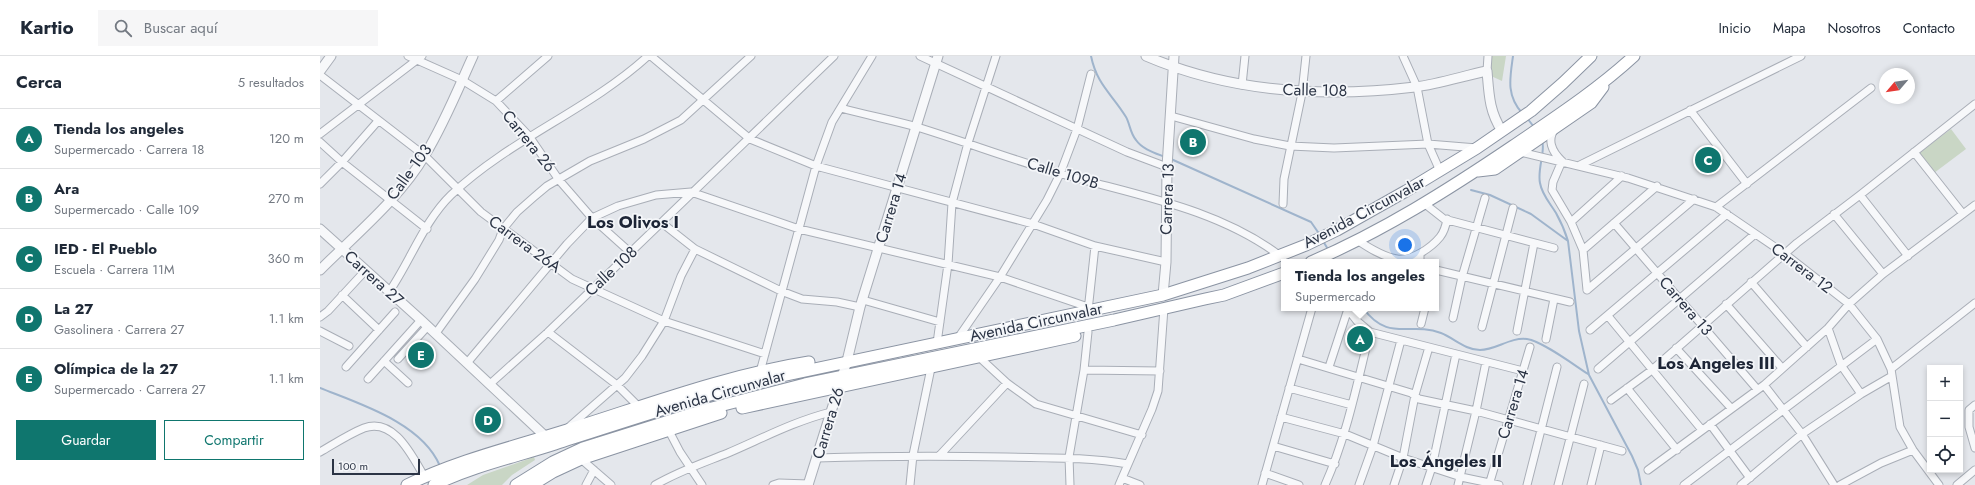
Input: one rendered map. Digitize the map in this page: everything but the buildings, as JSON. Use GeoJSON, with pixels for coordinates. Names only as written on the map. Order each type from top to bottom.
{"type":"FeatureCollection","features":[{"type":"Feature","properties":{"kind":"highway","name":"Avenida Circunvalar"},"geometry":{"type":"LineString","coordinates":[[446,482],[484,466],[698,397],[765,379],[937,343],[1088,309],[1163,295],[1248,268],[1308,244],[1336,230],[1440,171],[1531,111],[1564,83],[1591,56]]}},
{"type":"Feature","properties":{"kind":"highway","name":"Avenida Circunvalar"},"geometry":{"type":"LineString","coordinates":[[1318,259],[1425,204],[1476,171],[1529,146],[1544,130],[1611,77],[1634,56]]}},
{"type":"Feature","properties":{"kind":"highway"},"geometry":{"type":"LineString","coordinates":[[1544,130],[1560,124],[1591,103],[1611,77]]}},
{"type":"Feature","properties":{"kind":"highway"},"geometry":{"type":"LineString","coordinates":[[1476,171],[1495,169],[1529,146]]}},
{"type":"Feature","properties":{"kind":"highway","name":"Avenida Circunvalar"},"geometry":{"type":"LineString","coordinates":[[516,485],[553,462],[583,448],[711,408],[805,384],[840,382],[977,348],[1114,320],[1224,295],[1281,275]]}},
{"type":"Feature","properties":{"kind":"highway"},"geometry":{"type":"LineString","coordinates":[[532,485],[553,472],[581,459],[668,429],[756,404],[840,382],[931,368],[1088,332],[1109,324],[1114,320]]}},
{"type":"Feature","properties":{"kind":"highway"},"geometry":{"type":"LineString","coordinates":[[407,485],[442,469],[639,407],[760,372],[814,361],[847,361]]}},
{"type":"Feature","properties":{"kind":"street"},"geometry":{"type":"LineString","coordinates":[[320,72],[331,56]]}},
{"type":"Feature","properties":{"kind":"street","name":"Carrera 26"},"geometry":{"type":"LineString","coordinates":[[408,56],[416,61],[462,80],[496,101],[529,136],[559,180],[592,218],[630,253]]}},
{"type":"Feature","properties":{"kind":"street"},"geometry":{"type":"LineString","coordinates":[[320,134],[422,56]]}},
{"type":"Feature","properties":{"kind":"street","name":"Calle 103"},"geometry":{"type":"LineString","coordinates":[[320,270],[390,200],[407,181],[425,156],[473,56]]}},
{"type":"Feature","properties":{"kind":"street"},"geometry":{"type":"LineString","coordinates":[[496,101],[548,56]]}},
{"type":"Feature","properties":{"kind":"street"},"geometry":{"type":"LineString","coordinates":[[389,292],[401,274],[432,218],[451,196],[490,164],[529,136],[622,78],[649,56],[703,102],[750,139],[816,166],[1032,224],[1095,246],[1166,262]]}},
{"type":"Feature","properties":{"kind":"street"},"geometry":{"type":"LineString","coordinates":[[436,333],[475,279],[499,240],[503,229],[517,212],[534,196],[590,161],[662,130],[681,120],[703,102],[751,56]]}},
{"type":"Feature","properties":{"kind":"street","name":"Calle 108"},"geometry":{"type":"LineString","coordinates":[[490,384],[548,332],[592,288],[662,223],[691,192],[750,139],[763,124],[834,56]]}},
{"type":"Feature","properties":{"kind":"street"},"geometry":{"type":"LineString","coordinates":[[760,372],[816,166],[832,122],[872,56]]}},
{"type":"Feature","properties":{"kind":"street"},"geometry":{"type":"LineString","coordinates":[[920,56],[937,59],[986,86],[1127,152],[1167,165]]}},
{"type":"Feature","properties":{"kind":"street"},"geometry":{"type":"LineString","coordinates":[[937,343],[948,264],[952,203],[968,143],[996,56]]}},
{"type":"Feature","properties":{"kind":"street","name":"Calle 108"},"geometry":{"type":"LineString","coordinates":[[1146,56],[1174,68],[1242,86],[1302,92],[1357,91],[1417,87],[1487,71]]}},
{"type":"Feature","properties":{"kind":"street","name":"Carrera 13"},"geometry":{"type":"LineString","coordinates":[[1163,295],[1166,262],[1167,165],[1174,56]]}},
{"type":"Feature","properties":{"kind":"street"},"geometry":{"type":"LineString","coordinates":[[1242,86],[1245,56]]}},
{"type":"Feature","properties":{"kind":"street"},"geometry":{"type":"LineString","coordinates":[[1283,204],[1284,179],[1302,92],[1306,56]]}},
{"type":"Feature","properties":{"kind":"street"},"geometry":{"type":"LineString","coordinates":[[1403,56],[1417,87],[1428,144],[1440,171]]}},
{"type":"Feature","properties":{"kind":"street"},"geometry":{"type":"LineString","coordinates":[[1488,56],[1487,71],[1490,107],[1493,116],[1502,131]]}},
{"type":"Feature","properties":{"kind":"street"},"geometry":{"type":"LineString","coordinates":[[1580,166],[1801,56]]}},
{"type":"Feature","properties":{"kind":"street","name":"Carrera 14"},"geometry":{"type":"LineString","coordinates":[[847,361],[878,249],[937,59]]}},
{"type":"Feature","properties":{"kind":"street"},"geometry":{"type":"LineString","coordinates":[[958,338],[1000,277],[1060,174],[1077,129],[1091,74]]}},
{"type":"Feature","properties":{"kind":"street","name":"Carrera 26A"},"geometry":{"type":"LineString","coordinates":[[320,75],[425,156],[481,212],[503,229],[552,262],[572,278],[664,321],[765,354]]}},
{"type":"Feature","properties":{"kind":"street"},"geometry":{"type":"LineString","coordinates":[[1716,207],[1871,88]]}},
{"type":"Feature","properties":{"kind":"street"},"geometry":{"type":"LineString","coordinates":[[1611,400],[1652,370],[1751,282],[1834,214],[1975,105]]}},
{"type":"Feature","properties":{"kind":"street","name":"Calle 109B"},"geometry":{"type":"LineString","coordinates":[[841,108],[916,127],[1060,174],[1166,203],[1225,224],[1263,244],[1279,255]]}},
{"type":"Feature","properties":{"kind":"street"},"geometry":{"type":"LineString","coordinates":[[1690,110],[1747,184]]}},
{"type":"Feature","properties":{"kind":"street"},"geometry":{"type":"LineString","coordinates":[[1171,116],[1254,139],[1290,146],[1334,148],[1428,144],[1477,148]]}},
{"type":"Feature","properties":{"kind":"street"},"geometry":{"type":"LineString","coordinates":[[320,184],[342,162],[378,121]]}},
{"type":"Feature","properties":{"kind":"street"},"geometry":{"type":"LineString","coordinates":[[1560,124],[1554,131],[1551,139],[1552,147],[1556,155],[1562,161],[1553,182],[1552,190],[1571,222],[1583,250],[1587,290],[1694,199]]}},
{"type":"Feature","properties":{"kind":"street"},"geometry":{"type":"LineString","coordinates":[[320,142],[342,162],[426,229]]}},
{"type":"Feature","properties":{"kind":"street","name":"Carrera 12"},"geometry":{"type":"LineString","coordinates":[[1529,146],[1548,158],[1657,186],[1716,207],[1785,254],[1849,304],[1877,339],[1891,373],[1898,419],[1913,450],[1939,485]]}},
{"type":"Feature","properties":{"kind":"street"},"geometry":{"type":"LineString","coordinates":[[1914,152],[1963,214]]}},
{"type":"Feature","properties":{"kind":"street"},"geometry":{"type":"LineString","coordinates":[[1571,222],[1622,176]]}},
{"type":"Feature","properties":{"kind":"street"},"geometry":{"type":"LineString","coordinates":[[1583,250],[1657,186]]}},
{"type":"Feature","properties":{"kind":"street"},"geometry":{"type":"LineString","coordinates":[[467,363],[566,244],[592,218],[618,206],[644,197],[691,192],[799,229],[1000,277],[1088,309],[1095,246]]}},
{"type":"Feature","properties":{"kind":"street"},"geometry":{"type":"LineString","coordinates":[[1860,195],[1908,256]]}},
{"type":"Feature","properties":{"kind":"street"},"geometry":{"type":"LineString","coordinates":[[1453,318],[1462,277],[1485,198]]}},
{"type":"Feature","properties":{"kind":"street"},"geometry":{"type":"LineString","coordinates":[[1425,204],[1442,218],[1554,248]]}},
{"type":"Feature","properties":{"kind":"street"},"geometry":{"type":"LineString","coordinates":[[1648,470],[1764,385],[1828,328],[1849,304],[1883,274],[1975,205]]}},
{"type":"Feature","properties":{"kind":"street"},"geometry":{"type":"LineString","coordinates":[[1482,327],[1513,208]]}},
{"type":"Feature","properties":{"kind":"street"},"geometry":{"type":"LineString","coordinates":[[1590,330],[1727,214]]}},
{"type":"Feature","properties":{"kind":"street"},"geometry":{"type":"LineString","coordinates":[[1834,214],[1883,274]]}},
{"type":"Feature","properties":{"kind":"street"},"geometry":{"type":"LineString","coordinates":[[1401,259],[1420,254],[1442,236],[1448,220]]}},
{"type":"Feature","properties":{"kind":"street"},"geometry":{"type":"LineString","coordinates":[[662,223],[695,249],[781,291],[802,298],[862,304],[940,322]]}},
{"type":"Feature","properties":{"kind":"street","name":"Carrera 13"},"geometry":{"type":"LineString","coordinates":[[1614,223],[1757,390]]}},
{"type":"Feature","properties":{"kind":"street","name":"Carrera 27"},"geometry":{"type":"LineString","coordinates":[[320,228],[423,326],[436,333],[546,437]]}},
{"type":"Feature","properties":{"kind":"street"},"geometry":{"type":"LineString","coordinates":[[1598,369],[1755,234]]}},
{"type":"Feature","properties":{"kind":"street"},"geometry":{"type":"LineString","coordinates":[[1353,242],[1394,259]]}},
{"type":"Feature","properties":{"kind":"street"},"geometry":{"type":"LineString","coordinates":[[1518,331],[1534,243]]}},
{"type":"Feature","properties":{"kind":"street"},"geometry":{"type":"LineString","coordinates":[[566,430],[617,385],[633,368],[664,321],[681,276],[695,249]]}},
{"type":"Feature","properties":{"kind":"street"},"geometry":{"type":"LineString","coordinates":[[1420,254],[1420,259]]}},
{"type":"Feature","properties":{"kind":"street"},"geometry":{"type":"LineString","coordinates":[[320,317],[328,311],[366,271]]}},
{"type":"Feature","properties":{"kind":"street"},"geometry":{"type":"LineString","coordinates":[[1439,271],[1570,302]]}},
{"type":"Feature","properties":{"kind":"street"},"geometry":{"type":"LineString","coordinates":[[1751,282],[1807,347]]}},
{"type":"Feature","properties":{"kind":"street"},"geometry":{"type":"LineString","coordinates":[[342,295],[379,330]]}},
{"type":"Feature","properties":{"kind":"street"},"geometry":{"type":"LineString","coordinates":[[1546,339],[1554,299]]}},
{"type":"Feature","properties":{"kind":"street"},"geometry":{"type":"LineString","coordinates":[[1740,485],[1802,434],[1891,373],[1975,303]]}},
{"type":"Feature","properties":{"kind":"street"},"geometry":{"type":"LineString","coordinates":[[1726,304],[1782,368]]}},
{"type":"Feature","properties":{"kind":"street"},"geometry":{"type":"LineString","coordinates":[[1140,485],[1121,481],[1142,435],[1158,391],[1164,308]]}},
{"type":"Feature","properties":{"kind":"street"},"geometry":{"type":"LineString","coordinates":[[1262,485],[1311,311]]}},
{"type":"Feature","properties":{"kind":"street"},"geometry":{"type":"LineString","coordinates":[[1329,367],[1347,311]]}},
{"type":"Feature","properties":{"kind":"street"},"geometry":{"type":"LineString","coordinates":[[1350,311],[1357,321],[1370,332],[1523,371]]}},
{"type":"Feature","properties":{"kind":"street"},"geometry":{"type":"LineString","coordinates":[[1421,324],[1424,311]]}},
{"type":"Feature","properties":{"kind":"street"},"geometry":{"type":"LineString","coordinates":[[346,367],[395,312]]}},
{"type":"Feature","properties":{"kind":"street"},"geometry":{"type":"LineString","coordinates":[[1608,316],[1702,430]]}},
{"type":"Feature","properties":{"kind":"street"},"geometry":{"type":"LineString","coordinates":[[398,359],[423,326]]}},
{"type":"Feature","properties":{"kind":"street"},"geometry":{"type":"LineString","coordinates":[[368,379],[384,361],[423,326]]}},
{"type":"Feature","properties":{"kind":"street"},"geometry":{"type":"LineString","coordinates":[[1828,328],[1841,365],[1861,394]]}},
{"type":"Feature","properties":{"kind":"street"},"geometry":{"type":"LineString","coordinates":[[320,331],[349,346]]}},
{"type":"Feature","properties":{"kind":"street"},"geometry":{"type":"LineString","coordinates":[[548,332],[617,385],[639,407]]}},
{"type":"Feature","properties":{"kind":"street"},"geometry":{"type":"LineString","coordinates":[[1070,485],[1069,457],[1084,370],[1088,332]]}},
{"type":"Feature","properties":{"kind":"street"},"geometry":{"type":"LineString","coordinates":[[1325,485],[1335,464],[1344,434],[1370,332]]}},
{"type":"Feature","properties":{"kind":"street"},"geometry":{"type":"LineString","coordinates":[[1684,485],[1877,339]]}},
{"type":"Feature","properties":{"kind":"street"},"geometry":{"type":"LineString","coordinates":[[1359,485],[1373,446],[1388,385],[1402,340]]}},
{"type":"Feature","properties":{"kind":"street"},"geometry":{"type":"LineString","coordinates":[[1394,485],[1403,458],[1415,395],[1429,347]]}},
{"type":"Feature","properties":{"kind":"street","name":"Carrera 14"},"geometry":{"type":"LineString","coordinates":[[1489,484],[1530,347]]}},
{"type":"Feature","properties":{"kind":"street"},"geometry":{"type":"LineString","coordinates":[[1676,348],[1731,408]]}},
{"type":"Feature","properties":{"kind":"street"},"geometry":{"type":"LineString","coordinates":[[1426,485],[1432,467],[1456,354]]}},
{"type":"Feature","properties":{"kind":"street"},"geometry":{"type":"LineString","coordinates":[[979,357],[1007,382],[1036,404],[1142,435]]}},
{"type":"Feature","properties":{"kind":"street"},"geometry":{"type":"LineString","coordinates":[[1298,359],[1388,385],[1415,395],[1419,400],[1476,411],[1622,451]]}},
{"type":"Feature","properties":{"kind":"street"},"geometry":{"type":"LineString","coordinates":[[384,361],[408,383]]}},
{"type":"Feature","properties":{"kind":"street","name":"Carrera 26"},"geometry":{"type":"LineString","coordinates":[[809,485],[847,361]]}},
{"type":"Feature","properties":{"kind":"street"},"geometry":{"type":"LineString","coordinates":[[1458,485],[1486,362]]}},
{"type":"Feature","properties":{"kind":"street"},"geometry":{"type":"LineString","coordinates":[[1527,485],[1557,367]]}},
{"type":"Feature","properties":{"kind":"street"},"geometry":{"type":"LineString","coordinates":[[910,485],[913,455],[931,368]]}},
{"type":"Feature","properties":{"kind":"street"},"geometry":{"type":"LineString","coordinates":[[1084,370],[1160,371]]}},
{"type":"Feature","properties":{"kind":"street"},"geometry":{"type":"LineString","coordinates":[[939,456],[1007,382]]}},
{"type":"Feature","properties":{"kind":"street"},"geometry":{"type":"LineString","coordinates":[[1558,485],[1584,384]]}},
{"type":"Feature","properties":{"kind":"street"},"geometry":{"type":"LineString","coordinates":[[1764,385],[1802,434],[1834,485]]}},
{"type":"Feature","properties":{"kind":"street"},"geometry":{"type":"LineString","coordinates":[[1289,388],[1352,405]]}},
{"type":"Feature","properties":{"kind":"street"},"geometry":{"type":"LineString","coordinates":[[1627,388],[1677,450]]}},
{"type":"Feature","properties":{"kind":"street"},"geometry":{"type":"LineString","coordinates":[[1975,405],[1969,410],[1968,419],[1975,448]]}},
{"type":"Feature","properties":{"kind":"street"},"geometry":{"type":"LineString","coordinates":[[655,485],[690,467],[726,454],[801,421],[831,412]]}},
{"type":"Feature","properties":{"kind":"street"},"geometry":{"type":"LineString","coordinates":[[1281,417],[1344,434],[1403,458],[1489,484],[1499,485]]}},
{"type":"Feature","properties":{"kind":"street"},"geometry":{"type":"LineString","coordinates":[[1710,424],[1750,478]]}},
{"type":"Feature","properties":{"kind":"street"},"geometry":{"type":"LineString","coordinates":[[320,452],[364,428],[378,427],[398,437],[424,476]]}},
{"type":"Feature","properties":{"kind":"street"},"geometry":{"type":"LineString","coordinates":[[668,429],[680,452],[702,485]]}},
{"type":"Feature","properties":{"kind":"street"},"geometry":{"type":"LineString","coordinates":[[1591,485],[1601,445]]}},
{"type":"Feature","properties":{"kind":"street"},"geometry":{"type":"LineString","coordinates":[[1274,446],[1335,464]]}},
{"type":"Feature","properties":{"kind":"street"},"geometry":{"type":"LineString","coordinates":[[1840,485],[1880,463],[1913,450]]}},
{"type":"Feature","properties":{"kind":"street"},"geometry":{"type":"LineString","coordinates":[[817,458],[913,455],[1069,457],[1128,464]]}},
{"type":"Feature","properties":{"kind":"street"},"geometry":{"type":"LineString","coordinates":[[581,459],[611,485]]}},
{"type":"Feature","properties":{"kind":"street"},"geometry":{"type":"LineString","coordinates":[[586,485],[594,470]]}},
{"type":"Feature","properties":{"kind":"street"},"geometry":{"type":"LineString","coordinates":[[1957,485],[1975,470]]}},
{"type":"Feature","properties":{"kind":"street"},"geometry":{"type":"LineString","coordinates":[[1265,473],[1299,485]]}},
{"type":"Feature","properties":{"kind":"street"},"geometry":{"type":"LineString","coordinates":[[773,485],[779,483],[809,485]]}},
{"type":"Feature","properties":{"kind":"green space"},"geometry":{"type":"Polygon","coordinates":[[[1491,56],[1506,56],[1502,81],[1491,76],[1491,56]]]}},
{"type":"Feature","properties":{"kind":"green space"},"geometry":{"type":"Polygon","coordinates":[[[1951,129],[1966,149],[1934,173],[1919,153],[1951,129]]]}},
{"type":"Feature","properties":{"kind":"green space"},"geometry":{"type":"Polygon","coordinates":[[[534,457],[535,460],[512,475],[502,485],[467,485],[483,475],[534,457]]]}},
{"type":"Feature","properties":{"kind":"waterway"},"geometry":{"type":"LineString","coordinates":[[1091,56],[1097,75],[1126,117],[1134,137],[1145,148],[1165,157]]}},
{"type":"Feature","properties":{"kind":"waterway"},"geometry":{"type":"LineString","coordinates":[[1513,56],[1510,79],[1511,93],[1513,100],[1522,113]]}},
{"type":"Feature","properties":{"kind":"waterway"},"geometry":{"type":"LineString","coordinates":[[1527,118],[1534,127]]}},
{"type":"Feature","properties":{"kind":"waterway"},"geometry":{"type":"LineString","coordinates":[[1542,141],[1543,149],[1539,178],[1540,183],[1544,195],[1560,220],[1568,241],[1579,331],[1589,375],[1632,456],[1638,470],[1641,485]]}},
{"type":"Feature","properties":{"kind":"waterway"},"geometry":{"type":"LineString","coordinates":[[1171,159],[1311,222],[1320,235]]}},
{"type":"Feature","properties":{"kind":"waterway"},"geometry":{"type":"LineString","coordinates":[[1471,190],[1490,195],[1531,214],[1568,241]]}},
{"type":"Feature","properties":{"kind":"waterway"},"geometry":{"type":"LineString","coordinates":[[1323,241],[1329,251]]}},
{"type":"Feature","properties":{"kind":"waterway"},"geometry":{"type":"LineString","coordinates":[[1366,311],[1373,319],[1382,325],[1400,329],[1430,330],[1446,335],[1464,346],[1480,350],[1492,348],[1515,340],[1527,339],[1541,344],[1567,359],[1588,374]]}},
{"type":"Feature","properties":{"kind":"waterway"},"geometry":{"type":"LineString","coordinates":[[320,388],[371,408],[405,427],[419,438],[431,451],[440,466]]}},
{"type":"Feature","properties":{"kind":"place","name":"Ara"},"geometry":{"type":"Point","coordinates":[1193,142]}},
{"type":"Feature","properties":{"kind":"place","name":"IED - El Pueblo"},"geometry":{"type":"Point","coordinates":[1708,160]}},
{"type":"Feature","properties":{"kind":"place","name":"Tienda los angeles"},"geometry":{"type":"Point","coordinates":[1360,339]}},
{"type":"Feature","properties":{"kind":"place","name":"Olímpica de la 27"},"geometry":{"type":"Point","coordinates":[421,355]}},
{"type":"Feature","properties":{"kind":"place","name":"La 27"},"geometry":{"type":"Point","coordinates":[488,420]}},
{"type":"Feature","properties":{"kind":"district","name":"Los Olivos I"},"geometry":{"type":"Point","coordinates":[633,222]}},
{"type":"Feature","properties":{"kind":"district","name":"Los Angeles III"},"geometry":{"type":"Point","coordinates":[1716,363]}},
{"type":"Feature","properties":{"kind":"district","name":"Los Ángeles II"},"geometry":{"type":"Point","coordinates":[1446,461]}}]}
